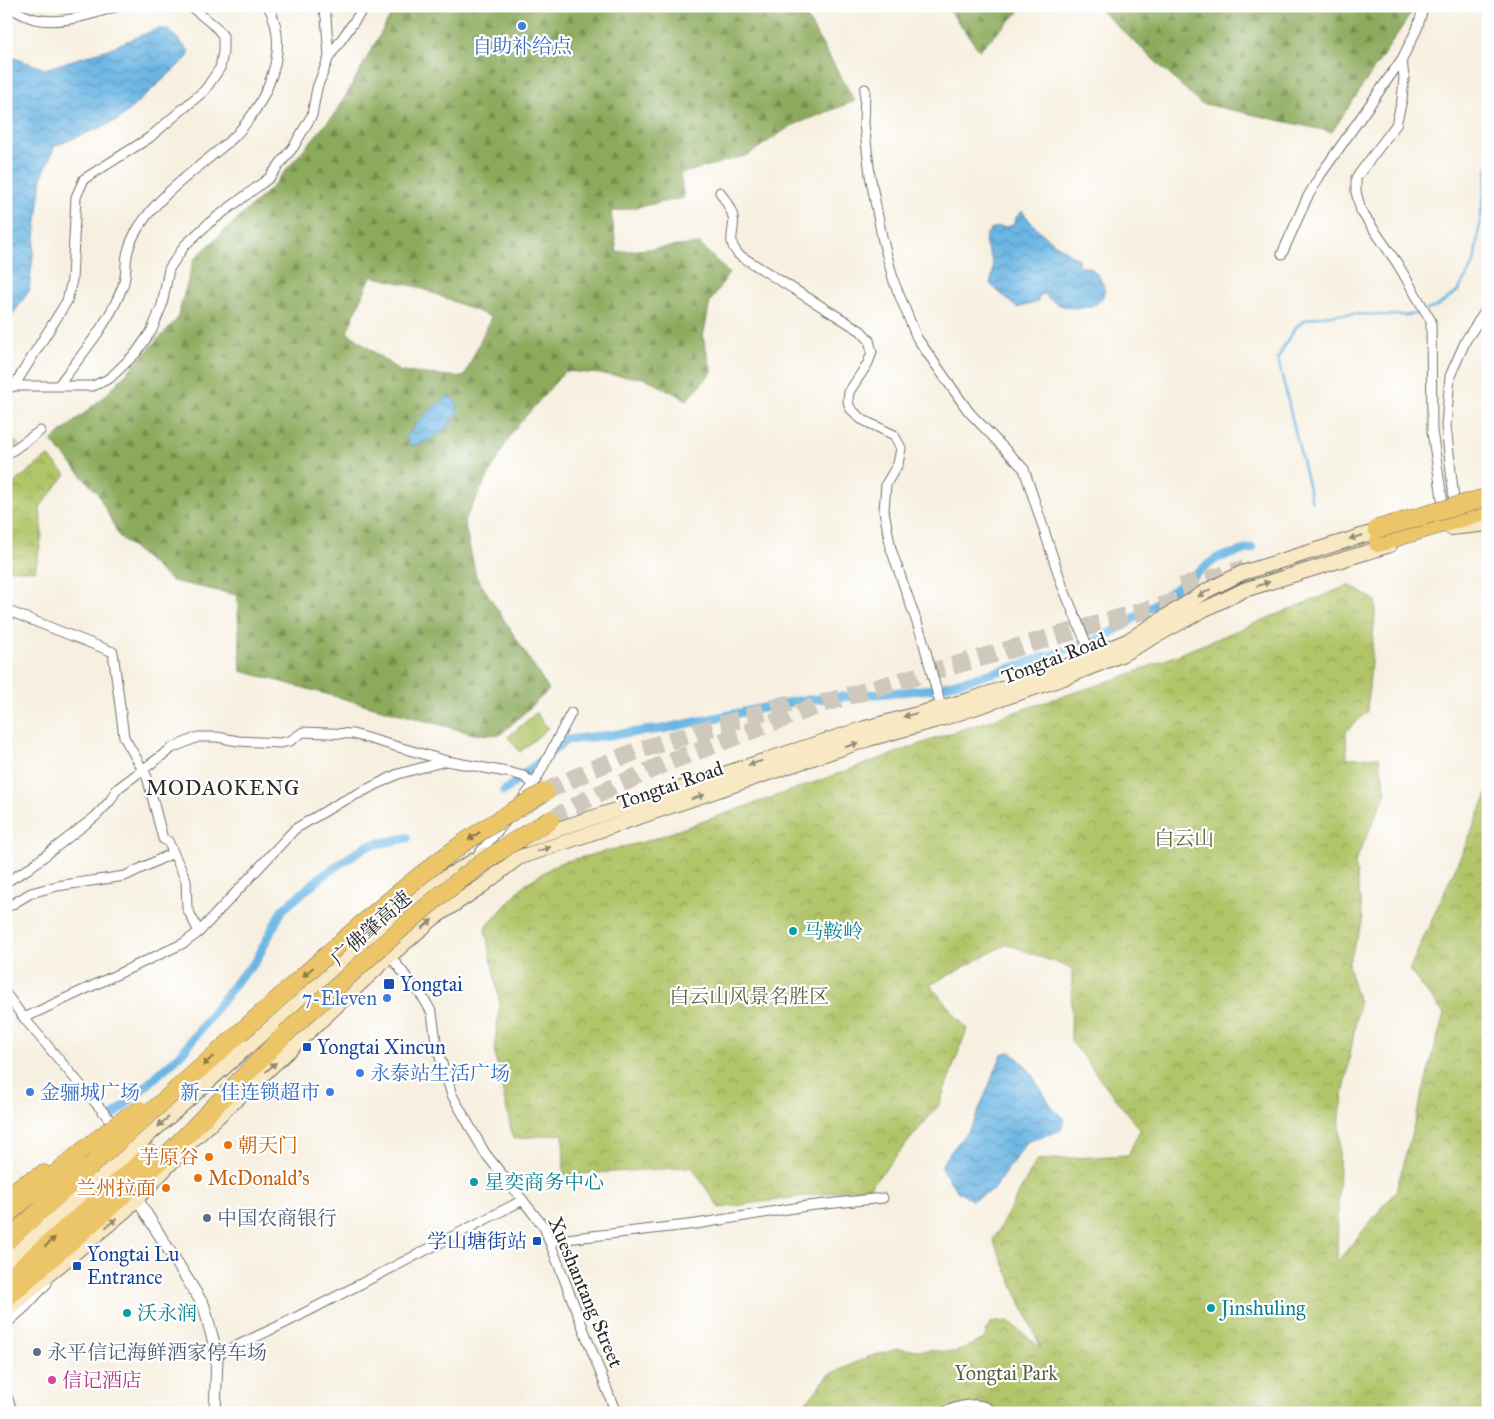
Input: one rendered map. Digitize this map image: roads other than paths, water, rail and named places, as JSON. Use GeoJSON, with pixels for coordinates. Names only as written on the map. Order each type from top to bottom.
{"type":"FeatureCollection","features":[{"type":"Feature","properties":{"kind":"highway"},"geometry":{"type":"LineString","coordinates":[[1488,497],[1377,536],[1488,509]]}},
{"type":"Feature","properties":{"kind":"highway","name":"广佛肇高速"},"geometry":{"type":"LineString","coordinates":[[6,1241],[383,906],[422,874],[539,788]]}},
{"type":"Feature","properties":{"kind":"highway","name":"广佛肇高速"},"geometry":{"type":"LineString","coordinates":[[6,1281],[413,919],[465,876],[550,820]]}},
{"type":"Feature","properties":{"kind":"highway"},"geometry":{"type":"LineString","coordinates":[[6,1298],[109,1208],[175,1147],[284,1034]]}},
{"type":"Feature","properties":{"kind":"highway"},"geometry":{"type":"LineString","coordinates":[[6,1196],[64,1163],[128,1117],[176,1090]]}},
{"type":"Feature","properties":{"kind":"highway"},"geometry":{"type":"LineString","coordinates":[[6,1216],[89,1146]]}},
{"type":"Feature","properties":{"kind":"main road","name":"Tongtai Road"},"geometry":{"type":"LineString","coordinates":[[8,1260],[412,900],[475,858],[802,748],[865,728],[969,700],[1092,657],[1127,641],[1208,590],[1246,571],[1449,510],[1468,506],[1488,509]]}},
{"type":"Feature","properties":{"kind":"main road","name":"Tongtai Road"},"geometry":{"type":"LineString","coordinates":[[59,1264],[137,1199],[186,1146],[390,956],[434,918],[488,882],[518,858],[869,740],[1064,678],[1116,657],[1212,606],[1260,585],[1458,526],[1488,524]]}},
{"type":"Feature","properties":{"kind":"main road"},"geometry":{"type":"LineString","coordinates":[[475,858],[488,870],[488,882]]}},
{"type":"Feature","properties":{"kind":"main road"},"geometry":{"type":"LineString","coordinates":[[6,1310],[59,1264]]}},
{"type":"Feature","properties":{"kind":"street"},"geometry":{"type":"LineString","coordinates":[[6,6],[34,19],[60,20],[97,13],[118,6]]}},
{"type":"Feature","properties":{"kind":"street"},"geometry":{"type":"LineString","coordinates":[[10,388],[67,301],[72,280],[76,197],[84,179],[149,138],[164,126],[205,90],[220,68],[223,36],[190,6]]}},
{"type":"Feature","properties":{"kind":"street"},"geometry":{"type":"LineString","coordinates":[[58,386],[95,337],[115,306],[124,285],[127,254],[138,228],[158,203],[235,137],[253,112],[270,83],[278,54],[278,29],[268,6]]}},
{"type":"Feature","properties":{"kind":"street"},"geometry":{"type":"LineString","coordinates":[[322,6],[326,18],[330,57]]}},
{"type":"Feature","properties":{"kind":"street"},"geometry":{"type":"LineString","coordinates":[[10,388],[92,386],[110,378],[136,353],[152,330],[162,305],[169,269],[185,245],[209,223],[269,178],[294,146],[312,115],[318,88],[330,57],[365,6]]}},
{"type":"Feature","properties":{"kind":"street"},"geometry":{"type":"LineString","coordinates":[[1282,254],[1307,198],[1402,58],[1417,29],[1424,6]]}},
{"type":"Feature","properties":{"kind":"street"},"geometry":{"type":"LineString","coordinates":[[1402,58],[1404,78],[1402,100],[1396,125],[1356,178],[1356,192],[1361,211],[1397,263],[1431,321],[1432,431],[1449,510]]}},
{"type":"Feature","properties":{"kind":"street"},"geometry":{"type":"LineString","coordinates":[[864,90],[864,124],[870,175],[882,237],[894,282],[917,338],[969,412],[1024,469],[1062,585],[1092,657]]}},
{"type":"Feature","properties":{"kind":"street"},"geometry":{"type":"LineString","coordinates":[[720,192],[733,218],[733,248],[739,254],[861,331],[869,340],[872,352],[868,363],[849,392],[848,400],[850,408],[861,420],[894,436],[900,448],[898,464],[886,484],[884,511],[891,549],[922,637],[941,707]]}},
{"type":"Feature","properties":{"kind":"street"},"geometry":{"type":"LineString","coordinates":[[1449,510],[1446,426],[1450,376],[1466,340],[1488,307]]}},
{"type":"Feature","properties":{"kind":"street"},"geometry":{"type":"LineString","coordinates":[[6,455],[40,430]]}},
{"type":"Feature","properties":{"kind":"street"},"geometry":{"type":"LineString","coordinates":[[6,610],[113,652],[124,737],[144,770],[163,838],[168,841],[186,880],[187,908],[199,932]]}},
{"type":"Feature","properties":{"kind":"street"},"geometry":{"type":"LineString","coordinates":[[475,858],[539,788],[543,766],[571,713]]}},
{"type":"Feature","properties":{"kind":"street"},"geometry":{"type":"LineString","coordinates":[[6,882],[28,869],[96,816],[110,801],[117,789],[172,748],[198,737],[217,737],[245,742],[280,743],[290,741],[303,732],[353,734],[447,761],[523,776],[539,788]]}},
{"type":"Feature","properties":{"kind":"street"},"geometry":{"type":"LineString","coordinates":[[24,1018],[184,943],[199,932],[295,829],[339,803],[398,774],[447,761]]}},
{"type":"Feature","properties":{"kind":"street"},"geometry":{"type":"LineString","coordinates":[[323,1017],[352,976],[430,904],[449,889],[475,873],[518,858],[510,845]]}},
{"type":"Feature","properties":{"kind":"street"},"geometry":{"type":"LineString","coordinates":[[6,908],[31,893],[57,886],[125,876],[173,853]]}},
{"type":"Feature","properties":{"kind":"street","name":"Xueshantang Street"},"geometry":{"type":"LineString","coordinates":[[390,956],[424,999],[432,1013],[438,1048],[452,1095],[485,1153],[544,1227],[616,1413]]}},
{"type":"Feature","properties":{"kind":"street"},"geometry":{"type":"LineString","coordinates":[[6,994],[134,1148]]}},
{"type":"Feature","properties":{"kind":"street"},"geometry":{"type":"LineString","coordinates":[[549,1241],[696,1224],[808,1206],[883,1198]]}},
{"type":"Feature","properties":{"kind":"street"},"geometry":{"type":"LineString","coordinates":[[137,1199],[204,1306],[218,1355],[215,1413]]}},
{"type":"Feature","properties":{"kind":"street"},"geometry":{"type":"LineString","coordinates":[[218,1355],[289,1322],[524,1200]]}},
{"type":"Feature","properties":{"kind":"street","name":"Tongtai Road"},"geometry":{"type":"LineString","coordinates":[[6,1323],[45,1284],[59,1264]]}},
{"type":"Feature","properties":{"kind":"street"},"geometry":{"type":"LineString","coordinates":[[6,1394],[13,1413]]}},
{"type":"Feature","properties":{"kind":"street"},"geometry":{"type":"LineString","coordinates":[[941,1413],[949,1408],[977,1403],[992,1409],[994,1413]]}},
{"type":"Feature","properties":{"kind":"water"},"geometry":{"type":"Polygon","coordinates":[[[157,29],[168,29],[189,51],[188,57],[118,120],[55,146],[42,177],[29,291],[6,324],[6,55],[45,69],[108,49],[157,29]]]}},
{"type":"Feature","properties":{"kind":"water"},"geometry":{"type":"Polygon","coordinates":[[[1022,211],[1041,232],[1078,259],[1078,265],[1090,267],[1101,281],[1104,292],[1100,300],[1092,306],[1080,308],[1067,307],[1054,302],[1044,294],[1038,297],[1038,302],[1017,308],[990,284],[993,264],[986,245],[986,237],[992,229],[1014,224],[1015,218],[1022,211]]]}},
{"type":"Feature","properties":{"kind":"water"},"geometry":{"type":"Polygon","coordinates":[[[450,396],[456,402],[459,411],[450,423],[428,441],[413,446],[408,442],[407,435],[422,418],[432,408],[450,396]]]}},
{"type":"Feature","properties":{"kind":"water"},"geometry":{"type":"Polygon","coordinates":[[[1011,1052],[1027,1067],[1054,1110],[1065,1119],[1061,1130],[1027,1142],[992,1191],[972,1200],[957,1191],[941,1168],[945,1159],[973,1124],[1002,1054],[1011,1052]]]}},
{"type":"Feature","properties":{"kind":"waterway"},"geometry":{"type":"LineString","coordinates":[[1427,310],[1436,307],[1458,291],[1474,263],[1488,167]]}},
{"type":"Feature","properties":{"kind":"waterway"},"geometry":{"type":"LineString","coordinates":[[1312,502],[1278,359],[1289,338],[1300,323],[1322,316],[1354,314],[1413,315],[1422,312]]}},
{"type":"Feature","properties":{"kind":"waterway"},"geometry":{"type":"LineString","coordinates":[[504,791],[566,740],[662,729],[796,701],[933,689],[1014,667],[1090,642],[1111,633],[1148,609],[1217,558],[1252,548]]}},
{"type":"Feature","properties":{"kind":"waterway"},"geometry":{"type":"LineString","coordinates":[[114,1115],[182,1053],[237,981],[256,961],[282,910],[321,877],[366,846],[407,838]]}},
{"type":"Feature","properties":{"kind":"tunnel"},"geometry":{"type":"LineString","coordinates":[[6,437],[17,447]]}},
{"type":"Feature","properties":{"kind":"tunnel"},"geometry":{"type":"LineString","coordinates":[[550,820],[588,799],[668,762],[827,702],[1317,561]]}},
{"type":"Feature","properties":{"kind":"tunnel"},"geometry":{"type":"LineString","coordinates":[[1181,587],[1244,569]]}},
{"type":"Feature","properties":{"kind":"tunnel"},"geometry":{"type":"LineString","coordinates":[[545,792],[595,768],[639,750],[799,701]]}},
{"type":"Feature","properties":{"kind":"place","name":"自助补给点"},"geometry":{"type":"Point","coordinates":[522,26]}},
{"type":"Feature","properties":{"kind":"place","name":"马鞍岭"},"geometry":{"type":"Point","coordinates":[793,931]}},
{"type":"Feature","properties":{"kind":"place","name":"Yongtai"},"geometry":{"type":"Point","coordinates":[389,984]}},
{"type":"Feature","properties":{"kind":"place","name":"7-Eleven"},"geometry":{"type":"Point","coordinates":[387,998]}},
{"type":"Feature","properties":{"kind":"place","name":"Yongtai Xincun"},"geometry":{"type":"Point","coordinates":[307,1047]}},
{"type":"Feature","properties":{"kind":"place","name":"永泰站生活广场"},"geometry":{"type":"Point","coordinates":[360,1073]}},
{"type":"Feature","properties":{"kind":"place","name":"金骊城广场"},"geometry":{"type":"Point","coordinates":[30,1092]}},
{"type":"Feature","properties":{"kind":"place","name":"新一佳连锁超市"},"geometry":{"type":"Point","coordinates":[330,1092]}},
{"type":"Feature","properties":{"kind":"place","name":"朝天门"},"geometry":{"type":"Point","coordinates":[228,1145]}},
{"type":"Feature","properties":{"kind":"place","name":"芋原谷"},"geometry":{"type":"Point","coordinates":[209,1157]}},
{"type":"Feature","properties":{"kind":"place","name":"McDonald's"},"geometry":{"type":"Point","coordinates":[198,1178]}},
{"type":"Feature","properties":{"kind":"place","name":"星奕商务中心"},"geometry":{"type":"Point","coordinates":[474,1182]}},
{"type":"Feature","properties":{"kind":"place","name":"兰州拉面"},"geometry":{"type":"Point","coordinates":[166,1188]}},
{"type":"Feature","properties":{"kind":"place","name":"中国农商银行"},"geometry":{"type":"Point","coordinates":[207,1218]}},
{"type":"Feature","properties":{"kind":"place","name":"学山塘街站"},"geometry":{"type":"Point","coordinates":[537,1241]}},
{"type":"Feature","properties":{"kind":"place","name":"Yongtai Lu Entrance"},"geometry":{"type":"Point","coordinates":[77,1266]}},
{"type":"Feature","properties":{"kind":"place","name":"Jinshuling"},"geometry":{"type":"Point","coordinates":[1211,1308]}},
{"type":"Feature","properties":{"kind":"place","name":"沃永润"},"geometry":{"type":"Point","coordinates":[127,1313]}},
{"type":"Feature","properties":{"kind":"place","name":"永平信记海鲜酒家停车场"},"geometry":{"type":"Point","coordinates":[37,1352]}},
{"type":"Feature","properties":{"kind":"place","name":"信记酒店"},"geometry":{"type":"Point","coordinates":[52,1380]}},
{"type":"Feature","properties":{"kind":"district","name":"MODAOKENG"},"geometry":{"type":"Point","coordinates":[223,788]}},
{"type":"Feature","properties":{"kind":"park label","name":"白云山"},"geometry":{"type":"Point","coordinates":[1184,838]}},
{"type":"Feature","properties":{"kind":"park label","name":"白云山风景名胜区"},"geometry":{"type":"Point","coordinates":[749,996]}},
{"type":"Feature","properties":{"kind":"park label","name":"Yongtai Park"},"geometry":{"type":"Point","coordinates":[1006,1373]}}]}
